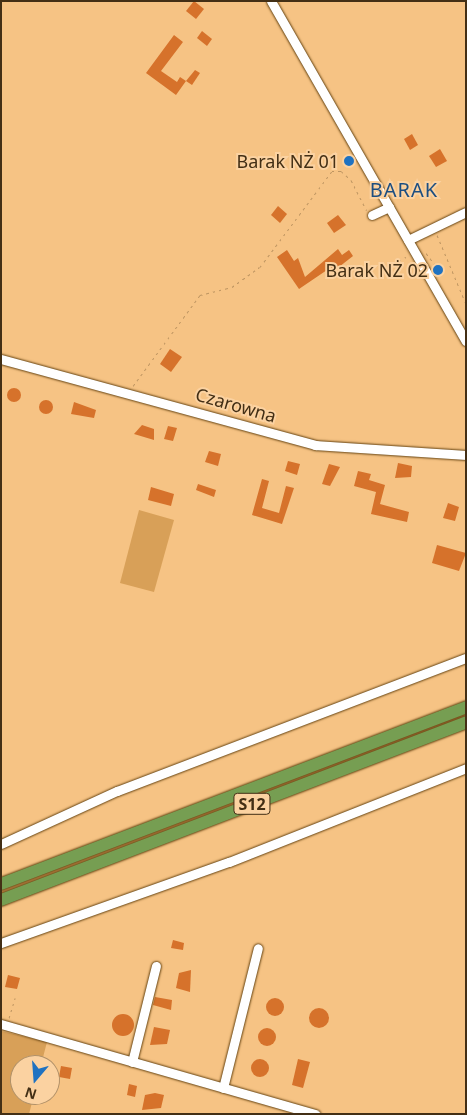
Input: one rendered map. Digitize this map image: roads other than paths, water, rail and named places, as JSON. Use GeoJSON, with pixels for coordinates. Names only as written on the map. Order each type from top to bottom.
{"type":"FeatureCollection","features":[{"type":"Feature","properties":{"kind":"highway","name":"S12"},"geometry":{"type":"LineString","coordinates":[[1,884],[466,707]]}},
{"type":"Feature","properties":{"kind":"highway","name":"S12"},"geometry":{"type":"LineString","coordinates":[[1,900],[466,722]]}},
{"type":"Feature","properties":{"kind":"street"},"geometry":{"type":"LineString","coordinates":[[271,1],[466,341]]}},
{"type":"Feature","properties":{"kind":"street"},"geometry":{"type":"LineString","coordinates":[[372,214],[389,207]]}},
{"type":"Feature","properties":{"kind":"street"},"geometry":{"type":"LineString","coordinates":[[408,240],[466,212]]}},
{"type":"Feature","properties":{"kind":"street","name":"Czarowna"},"geometry":{"type":"LineString","coordinates":[[1,359],[315,445],[466,455]]}},
{"type":"Feature","properties":{"kind":"street"},"geometry":{"type":"LineString","coordinates":[[1,844],[117,791],[466,658]]}},
{"type":"Feature","properties":{"kind":"street"},"geometry":{"type":"LineString","coordinates":[[1,943],[229,862],[466,768]]}},
{"type":"Feature","properties":{"kind":"street"},"geometry":{"type":"LineString","coordinates":[[223,1088],[258,948]]}},
{"type":"Feature","properties":{"kind":"street"},"geometry":{"type":"LineString","coordinates":[[132,1062],[156,966]]}},
{"type":"Feature","properties":{"kind":"street"},"geometry":{"type":"LineString","coordinates":[[4,1025],[315,1114]]}},
{"type":"Feature","properties":{"kind":"place","name":"Barak NŻ 01"},"geometry":{"type":"Point","coordinates":[349,161]}},
{"type":"Feature","properties":{"kind":"place","name":"Barak NŻ 02"},"geometry":{"type":"Point","coordinates":[438,270]}},
{"type":"Feature","properties":{"kind":"district","name":"BARAK"},"geometry":{"type":"Point","coordinates":[404,189]}}]}
